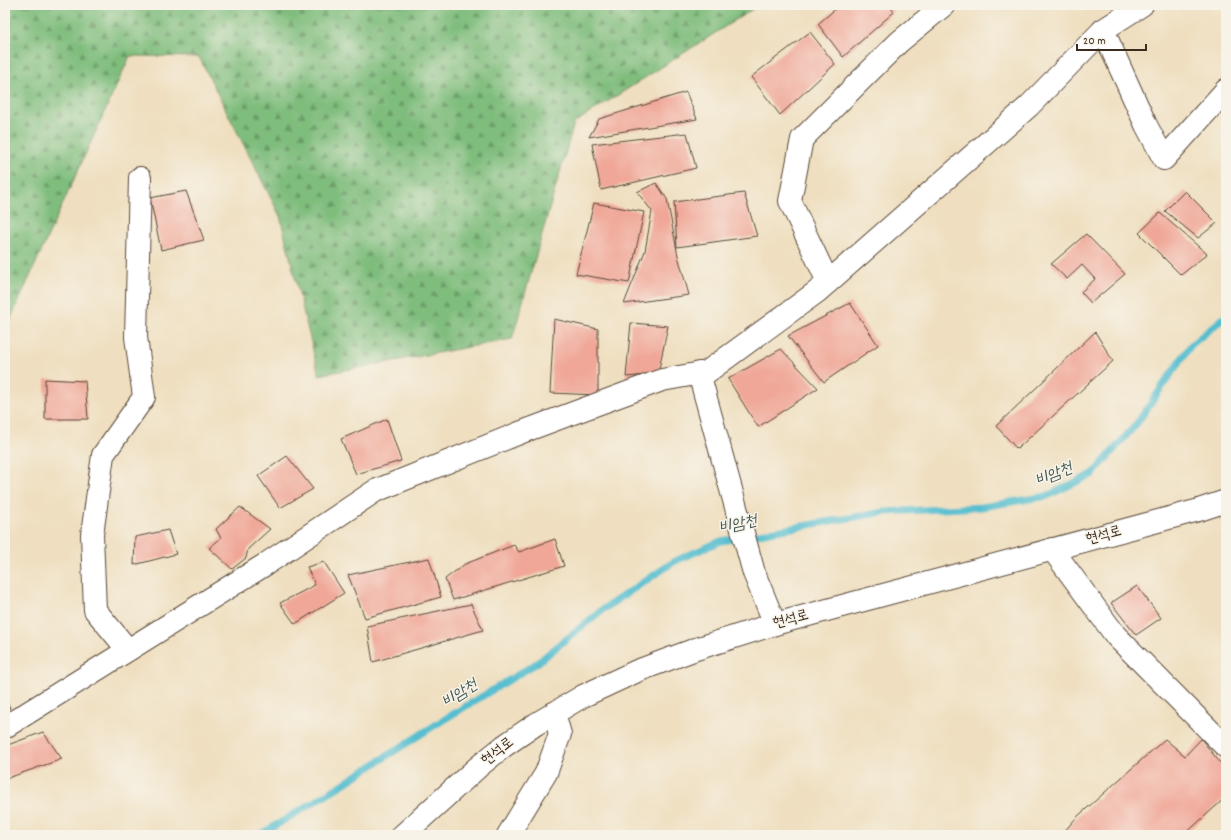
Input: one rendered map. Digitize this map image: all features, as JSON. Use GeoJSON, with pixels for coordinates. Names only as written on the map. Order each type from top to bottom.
{"type":"FeatureCollection","features":[{"type":"Feature","properties":{"kind":"street"},"geometry":{"type":"LineString","coordinates":[[828,282],[790,201],[802,139],[899,42],[944,5]]}},
{"type":"Feature","properties":{"kind":"street"},"geometry":{"type":"LineString","coordinates":[[5,727],[266,564],[375,491],[522,432],[662,380],[707,372],[818,291],[1028,106],[1103,30],[1142,5]]}},
{"type":"Feature","properties":{"kind":"street"},"geometry":{"type":"LineString","coordinates":[[1103,30],[1146,125],[1164,160],[1226,90]]}},
{"type":"Feature","properties":{"kind":"street"},"geometry":{"type":"LineString","coordinates":[[128,650],[96,610],[92,535],[104,455],[144,397],[136,337],[140,178]]}},
{"type":"Feature","properties":{"kind":"street"},"geometry":{"type":"LineString","coordinates":[[699,373],[754,573],[775,624]]}},
{"type":"Feature","properties":{"kind":"street","name":"현석로"},"geometry":{"type":"LineString","coordinates":[[403,835],[478,767],[504,746],[536,724],[583,696],[637,671],[696,649],[775,624],[1199,510],[1226,501]]}},
{"type":"Feature","properties":{"kind":"street"},"geometry":{"type":"LineString","coordinates":[[1052,550],[1116,636],[1226,747]]}},
{"type":"Feature","properties":{"kind":"street"},"geometry":{"type":"LineString","coordinates":[[508,835],[546,773],[560,734],[554,713]]}},
{"type":"Feature","properties":{"kind":"green space"},"geometry":{"type":"Polygon","coordinates":[[[5,5],[759,5],[574,123],[512,339],[319,375],[280,216],[199,57],[130,56],[5,331],[5,5]]]}},
{"type":"Feature","properties":{"kind":"building"},"geometry":{"type":"Polygon","coordinates":[[[840,5],[889,5],[894,12],[843,57],[818,24],[840,5]]]}},
{"type":"Feature","properties":{"kind":"building"},"geometry":{"type":"Polygon","coordinates":[[[810,32],[835,64],[780,115],[751,77],[810,32]]]}},
{"type":"Feature","properties":{"kind":"building"},"geometry":{"type":"Polygon","coordinates":[[[686,92],[697,119],[589,137],[599,119],[686,92]]]}},
{"type":"Feature","properties":{"kind":"building"},"geometry":{"type":"Polygon","coordinates":[[[687,133],[696,168],[601,190],[592,144],[687,133]]]}},
{"type":"Feature","properties":{"kind":"building"},"geometry":{"type":"Polygon","coordinates":[[[656,183],[667,199],[678,256],[689,295],[624,304],[645,251],[652,211],[637,192],[656,183]]]}},
{"type":"Feature","properties":{"kind":"building"},"geometry":{"type":"Polygon","coordinates":[[[186,191],[204,240],[161,250],[150,198],[186,191]]]}},
{"type":"Feature","properties":{"kind":"building"},"geometry":{"type":"Polygon","coordinates":[[[1185,191],[1217,223],[1198,238],[1165,211],[1185,191]]]}},
{"type":"Feature","properties":{"kind":"building"},"geometry":{"type":"Polygon","coordinates":[[[744,193],[757,236],[677,247],[674,202],[744,193]]]}},
{"type":"Feature","properties":{"kind":"building"},"geometry":{"type":"Polygon","coordinates":[[[594,203],[644,212],[629,283],[576,274],[594,203]]]}},
{"type":"Feature","properties":{"kind":"building"},"geometry":{"type":"Polygon","coordinates":[[[1160,213],[1207,254],[1181,275],[1139,233],[1160,213]]]}},
{"type":"Feature","properties":{"kind":"building"},"geometry":{"type":"Polygon","coordinates":[[[1086,234],[1125,274],[1091,303],[1081,292],[1095,279],[1082,265],[1067,279],[1051,264],[1086,234]]]}},
{"type":"Feature","properties":{"kind":"building"},"geometry":{"type":"Polygon","coordinates":[[[850,303],[878,345],[824,382],[788,336],[850,303]]]}},
{"type":"Feature","properties":{"kind":"building"},"geometry":{"type":"Polygon","coordinates":[[[554,319],[598,329],[598,395],[550,393],[554,319]]]}},
{"type":"Feature","properties":{"kind":"building"},"geometry":{"type":"Polygon","coordinates":[[[631,323],[668,326],[658,374],[626,377],[631,323]]]}},
{"type":"Feature","properties":{"kind":"building"},"geometry":{"type":"Polygon","coordinates":[[[1095,332],[1113,361],[1017,449],[996,426],[1095,332]]]}},
{"type":"Feature","properties":{"kind":"building"},"geometry":{"type":"Polygon","coordinates":[[[781,349],[818,388],[758,427],[728,379],[781,349]]]}},
{"type":"Feature","properties":{"kind":"building"},"geometry":{"type":"Polygon","coordinates":[[[45,379],[85,381],[88,419],[45,419],[45,379]]]}},
{"type":"Feature","properties":{"kind":"building"},"geometry":{"type":"Polygon","coordinates":[[[387,419],[401,461],[356,474],[341,439],[387,419]]]}},
{"type":"Feature","properties":{"kind":"building"},"geometry":{"type":"Polygon","coordinates":[[[287,456],[313,489],[280,508],[258,476],[287,456]]]}},
{"type":"Feature","properties":{"kind":"building"},"geometry":{"type":"Polygon","coordinates":[[[240,507],[270,529],[248,549],[246,558],[232,569],[209,548],[221,538],[216,529],[240,507]]]}},
{"type":"Feature","properties":{"kind":"building"},"geometry":{"type":"Polygon","coordinates":[[[168,530],[176,554],[134,565],[135,537],[168,530]]]}},
{"type":"Feature","properties":{"kind":"building"},"geometry":{"type":"Polygon","coordinates":[[[555,539],[564,566],[453,600],[445,579],[465,564],[514,545],[519,552],[555,539]]]}},
{"type":"Feature","properties":{"kind":"building"},"geometry":{"type":"Polygon","coordinates":[[[429,558],[441,597],[365,618],[348,575],[429,558]]]}},
{"type":"Feature","properties":{"kind":"building"},"geometry":{"type":"Polygon","coordinates":[[[324,562],[344,593],[295,624],[280,603],[315,585],[307,567],[324,562]]]}},
{"type":"Feature","properties":{"kind":"building"},"geometry":{"type":"Polygon","coordinates":[[[1137,586],[1161,618],[1136,635],[1111,603],[1137,586]]]}},
{"type":"Feature","properties":{"kind":"building"},"geometry":{"type":"Polygon","coordinates":[[[471,604],[483,630],[373,662],[367,626],[471,604]]]}},
{"type":"Feature","properties":{"kind":"building"},"geometry":{"type":"Polygon","coordinates":[[[5,697],[10,708],[5,711],[5,697]]]}},
{"type":"Feature","properties":{"kind":"building"},"geometry":{"type":"Polygon","coordinates":[[[43,732],[62,759],[5,779],[5,746],[43,732]]]}},
{"type":"Feature","properties":{"kind":"building"},"geometry":{"type":"Polygon","coordinates":[[[1165,739],[1185,756],[1201,739],[1226,770],[1226,797],[1184,835],[1061,835],[1077,817],[1165,739]]]}},
{"type":"Feature","properties":{"kind":"waterway","name":"비암천"},"geometry":{"type":"LineString","coordinates":[[260,835],[537,663],[602,610],[675,561],[721,541],[885,512],[982,507],[1047,496],[1093,474],[1137,423],[1191,345],[1226,316]]}}]}
